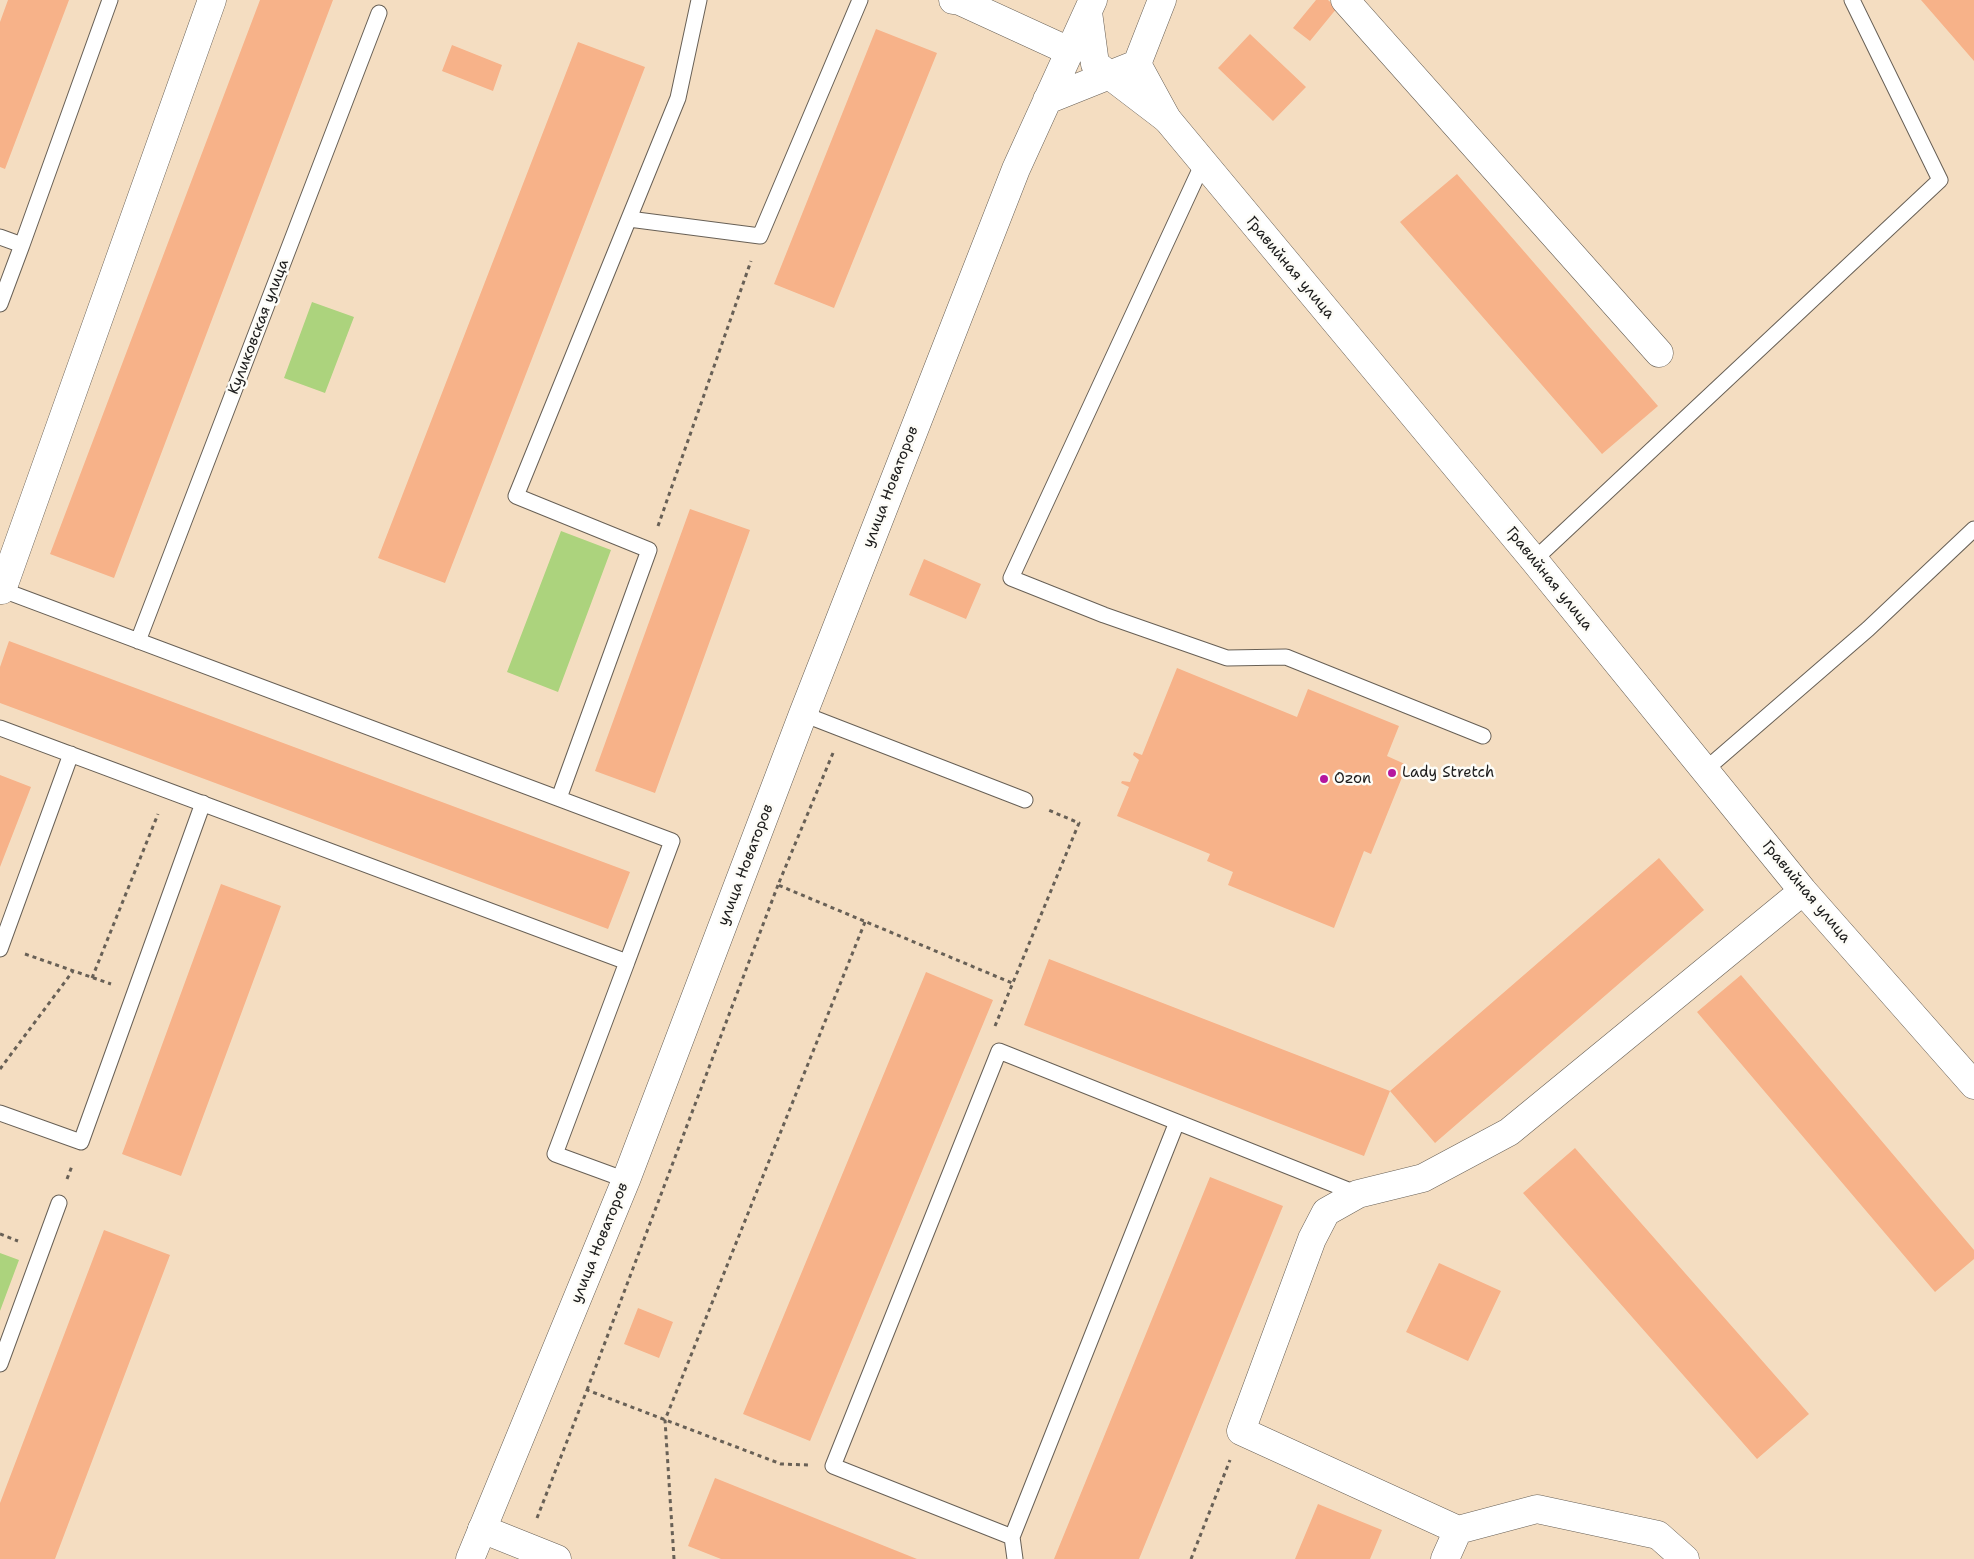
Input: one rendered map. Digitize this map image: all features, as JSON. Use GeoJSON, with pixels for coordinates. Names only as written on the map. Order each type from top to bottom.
{"type":"FeatureCollection","features":[{"type":"Feature","properties":{"kind":"street"},"geometry":{"type":"LineString","coordinates":[[1,591],[212,0]]}},
{"type":"Feature","properties":{"kind":"street"},"geometry":{"type":"LineString","coordinates":[[958,0],[1069,51]]}},
{"type":"Feature","properties":{"kind":"street"},"geometry":{"type":"LineString","coordinates":[[1047,100],[1137,64],[1162,0]]}},
{"type":"Feature","properties":{"kind":"street"},"geometry":{"type":"LineString","coordinates":[[1345,0],[1659,354]]}},
{"type":"Feature","properties":{"kind":"street"},"geometry":{"type":"LineString","coordinates":[[1090,6],[1095,64],[1167,119]]}},
{"type":"Feature","properties":{"kind":"street","name":"улица Новаторов"},"geometry":{"type":"LineString","coordinates":[[470,1559],[626,1180],[803,714],[1016,169],[1090,6]]}},
{"type":"Feature","properties":{"kind":"street","name":"Гравийная улица"},"geometry":{"type":"LineString","coordinates":[[1137,64],[1167,119],[1203,163],[1534,560],[1803,891],[1974,1085]]}},
{"type":"Feature","properties":{"kind":"street"},"geometry":{"type":"LineString","coordinates":[[1685,1559],[1658,1535],[1537,1509],[1458,1530],[1241,1431],[1312,1239],[1326,1212],[1358,1194],[1423,1178],[1509,1132],[1803,891]]}},
{"type":"Feature","properties":{"kind":"street"},"geometry":{"type":"LineString","coordinates":[[482,1529],[557,1559]]}},
{"type":"Feature","properties":{"kind":"street"},"geometry":{"type":"LineString","coordinates":[[1446,1559],[1458,1530]]}},
{"type":"Feature","properties":{"kind":"lane"},"geometry":{"type":"LineString","coordinates":[[0,304],[110,0]]}},
{"type":"Feature","properties":{"kind":"lane"},"geometry":{"type":"LineString","coordinates":[[558,798],[649,550],[516,496],[678,98],[698,0]]}},
{"type":"Feature","properties":{"kind":"lane"},"geometry":{"type":"LineString","coordinates":[[629,219],[760,236],[860,0]]}},
{"type":"Feature","properties":{"kind":"lane"},"geometry":{"type":"LineString","coordinates":[[1534,560],[1940,180],[1852,0]]}},
{"type":"Feature","properties":{"kind":"lane","name":"Куликовская улица"},"geometry":{"type":"LineString","coordinates":[[138,641],[379,13]]}},
{"type":"Feature","properties":{"kind":"lane"},"geometry":{"type":"LineString","coordinates":[[1203,163],[1011,578],[1104,615],[1227,658],[1286,657],[1483,736]]}},
{"type":"Feature","properties":{"kind":"lane"},"geometry":{"type":"LineString","coordinates":[[0,237],[22,245]]}},
{"type":"Feature","properties":{"kind":"lane"},"geometry":{"type":"LineString","coordinates":[[1705,770],[1868,629],[1974,529]]}},
{"type":"Feature","properties":{"kind":"lane"},"geometry":{"type":"LineString","coordinates":[[1,591],[672,840],[555,1154],[626,1180]]}},
{"type":"Feature","properties":{"kind":"lane"},"geometry":{"type":"LineString","coordinates":[[803,714],[1025,800]]}},
{"type":"Feature","properties":{"kind":"lane"},"geometry":{"type":"LineString","coordinates":[[0,728],[627,962]]}},
{"type":"Feature","properties":{"kind":"lane"},"geometry":{"type":"LineString","coordinates":[[1,947],[71,754]]}},
{"type":"Feature","properties":{"kind":"lane"},"geometry":{"type":"LineString","coordinates":[[0,1113],[81,1142],[204,804]]}},
{"type":"Feature","properties":{"kind":"lane"},"geometry":{"type":"LineString","coordinates":[[1012,1537],[833,1466],[999,1051],[1358,1194]]}},
{"type":"Feature","properties":{"kind":"lane"},"geometry":{"type":"LineString","coordinates":[[1015,1559],[1012,1537],[1177,1122]]}},
{"type":"Feature","properties":{"kind":"lane"},"geometry":{"type":"LineString","coordinates":[[0,1364],[59,1202]]}},
{"type":"Feature","properties":{"kind":"path"},"geometry":{"type":"LineString","coordinates":[[649,550],[760,236]]}},
{"type":"Feature","properties":{"kind":"path"},"geometry":{"type":"LineString","coordinates":[[526,1547],[778,885],[843,729]]}},
{"type":"Feature","properties":{"kind":"path"},"geometry":{"type":"LineString","coordinates":[[92,978],[168,790]]}},
{"type":"Feature","properties":{"kind":"path"},"geometry":{"type":"LineString","coordinates":[[999,1051],[995,1025],[1079,823],[1025,800]]}},
{"type":"Feature","properties":{"kind":"path"},"geometry":{"type":"LineString","coordinates":[[778,885],[1012,983]]}},
{"type":"Feature","properties":{"kind":"path"},"geometry":{"type":"LineString","coordinates":[[674,1559],[665,1420],[865,922]]}},
{"type":"Feature","properties":{"kind":"path"},"geometry":{"type":"LineString","coordinates":[[1,947],[135,993]]}},
{"type":"Feature","properties":{"kind":"path"},"geometry":{"type":"LineString","coordinates":[[0,1069],[73,971]]}},
{"type":"Feature","properties":{"kind":"path"},"geometry":{"type":"LineString","coordinates":[[59,1202],[81,1142]]}},
{"type":"Feature","properties":{"kind":"path"},"geometry":{"type":"LineString","coordinates":[[587,1390],[781,1464],[833,1466]]}},
{"type":"Feature","properties":{"kind":"path"},"geometry":{"type":"LineString","coordinates":[[1191,1559],[1241,1431]]}},
{"type":"Feature","properties":{"kind":"green space"},"geometry":{"type":"Polygon","coordinates":[[[312,302],[354,317],[325,393],[284,378],[312,302]]]}},
{"type":"Feature","properties":{"kind":"green space"},"geometry":{"type":"Polygon","coordinates":[[[561,531],[611,550],[558,692],[507,672],[561,531]]]}},
{"type":"Feature","properties":{"kind":"green space"},"geometry":{"type":"Polygon","coordinates":[[[0,1253],[19,1260],[0,1311],[0,1253]]]}},
{"type":"Feature","properties":{"kind":"building"},"geometry":{"type":"Polygon","coordinates":[[[8,0],[69,0],[5,169],[0,167],[0,22],[8,0]]]}},
{"type":"Feature","properties":{"kind":"building"},"geometry":{"type":"Polygon","coordinates":[[[260,0],[333,0],[114,578],[50,554],[260,0]]]}},
{"type":"Feature","properties":{"kind":"building"},"geometry":{"type":"Polygon","coordinates":[[[1316,0],[1328,0],[1337,8],[1310,41],[1293,28],[1316,0]]]}},
{"type":"Feature","properties":{"kind":"building"},"geometry":{"type":"Polygon","coordinates":[[[1921,0],[1974,0],[1974,61],[1921,0]]]}},
{"type":"Feature","properties":{"kind":"building"},"geometry":{"type":"Polygon","coordinates":[[[876,29],[937,53],[834,308],[774,284],[876,29]]]}},
{"type":"Feature","properties":{"kind":"building"},"geometry":{"type":"Polygon","coordinates":[[[1250,34],[1306,87],[1273,121],[1218,68],[1250,34]]]}},
{"type":"Feature","properties":{"kind":"building"},"geometry":{"type":"Polygon","coordinates":[[[578,42],[645,67],[445,583],[378,558],[578,42]]]}},
{"type":"Feature","properties":{"kind":"building"},"geometry":{"type":"Polygon","coordinates":[[[452,45],[502,65],[493,91],[442,71],[452,45]]]}},
{"type":"Feature","properties":{"kind":"building"},"geometry":{"type":"Polygon","coordinates":[[[1457,174],[1658,406],[1602,454],[1400,222],[1457,174]]]}},
{"type":"Feature","properties":{"kind":"building"},"geometry":{"type":"Polygon","coordinates":[[[690,509],[750,530],[655,793],[595,771],[690,509]]]}},
{"type":"Feature","properties":{"kind":"building"},"geometry":{"type":"Polygon","coordinates":[[[924,559],[981,584],[966,619],[909,595],[924,559]]]}},
{"type":"Feature","properties":{"kind":"building"},"geometry":{"type":"Polygon","coordinates":[[[9,641],[630,872],[608,929],[0,703],[0,667],[9,641]]]}},
{"type":"Feature","properties":{"kind":"building"},"geometry":{"type":"Polygon","coordinates":[[[1177,668],[1297,717],[1308,689],[1399,726],[1387,756],[1407,765],[1371,854],[1364,851],[1334,928],[1228,885],[1233,872],[1207,861],[1210,854],[1117,816],[1129,787],[1121,783],[1122,781],[1130,782],[1139,760],[1133,755],[1134,752],[1142,755],[1177,668]]]}},
{"type":"Feature","properties":{"kind":"building"},"geometry":{"type":"Polygon","coordinates":[[[0,775],[31,787],[0,867],[0,775]]]}},
{"type":"Feature","properties":{"kind":"building"},"geometry":{"type":"Polygon","coordinates":[[[1659,858],[1704,910],[1435,1143],[1390,1091],[1659,858]]]}},
{"type":"Feature","properties":{"kind":"building"},"geometry":{"type":"Polygon","coordinates":[[[221,884],[281,906],[181,1176],[122,1154],[221,884]]]}},
{"type":"Feature","properties":{"kind":"building"},"geometry":{"type":"Polygon","coordinates":[[[1049,959],[1390,1091],[1364,1156],[1024,1025],[1049,959]]]}},
{"type":"Feature","properties":{"kind":"building"},"geometry":{"type":"Polygon","coordinates":[[[926,972],[993,1000],[810,1441],[743,1414],[926,972]]]}},
{"type":"Feature","properties":{"kind":"building"},"geometry":{"type":"Polygon","coordinates":[[[1741,975],[1974,1250],[1974,1259],[1935,1292],[1697,1012],[1741,975]]]}},
{"type":"Feature","properties":{"kind":"building"},"geometry":{"type":"Polygon","coordinates":[[[1575,1148],[1809,1414],[1757,1459],[1523,1193],[1575,1148]]]}},
{"type":"Feature","properties":{"kind":"building"},"geometry":{"type":"Polygon","coordinates":[[[1210,1177],[1283,1206],[1139,1559],[1054,1559],[1210,1177]]]}},
{"type":"Feature","properties":{"kind":"building"},"geometry":{"type":"Polygon","coordinates":[[[104,1230],[170,1255],[55,1559],[0,1559],[0,1503],[104,1230]]]}},
{"type":"Feature","properties":{"kind":"building"},"geometry":{"type":"Polygon","coordinates":[[[1439,1263],[1501,1291],[1468,1361],[1406,1332],[1439,1263]]]}},
{"type":"Feature","properties":{"kind":"building"},"geometry":{"type":"Polygon","coordinates":[[[638,1308],[673,1322],[659,1358],[624,1344],[638,1308]]]}},
{"type":"Feature","properties":{"kind":"building"},"geometry":{"type":"Polygon","coordinates":[[[715,1478],[917,1559],[721,1559],[688,1546],[715,1478]]]}},
{"type":"Feature","properties":{"kind":"building"},"geometry":{"type":"Polygon","coordinates":[[[1318,1504],[1382,1530],[1370,1559],[1295,1559],[1318,1504]]]}},
{"type":"Feature","properties":{"kind":"place","name":"Lady Stretch"},"geometry":{"type":"Point","coordinates":[1392,773]}},
{"type":"Feature","properties":{"kind":"place","name":"Ozon"},"geometry":{"type":"Point","coordinates":[1324,779]}}]}
